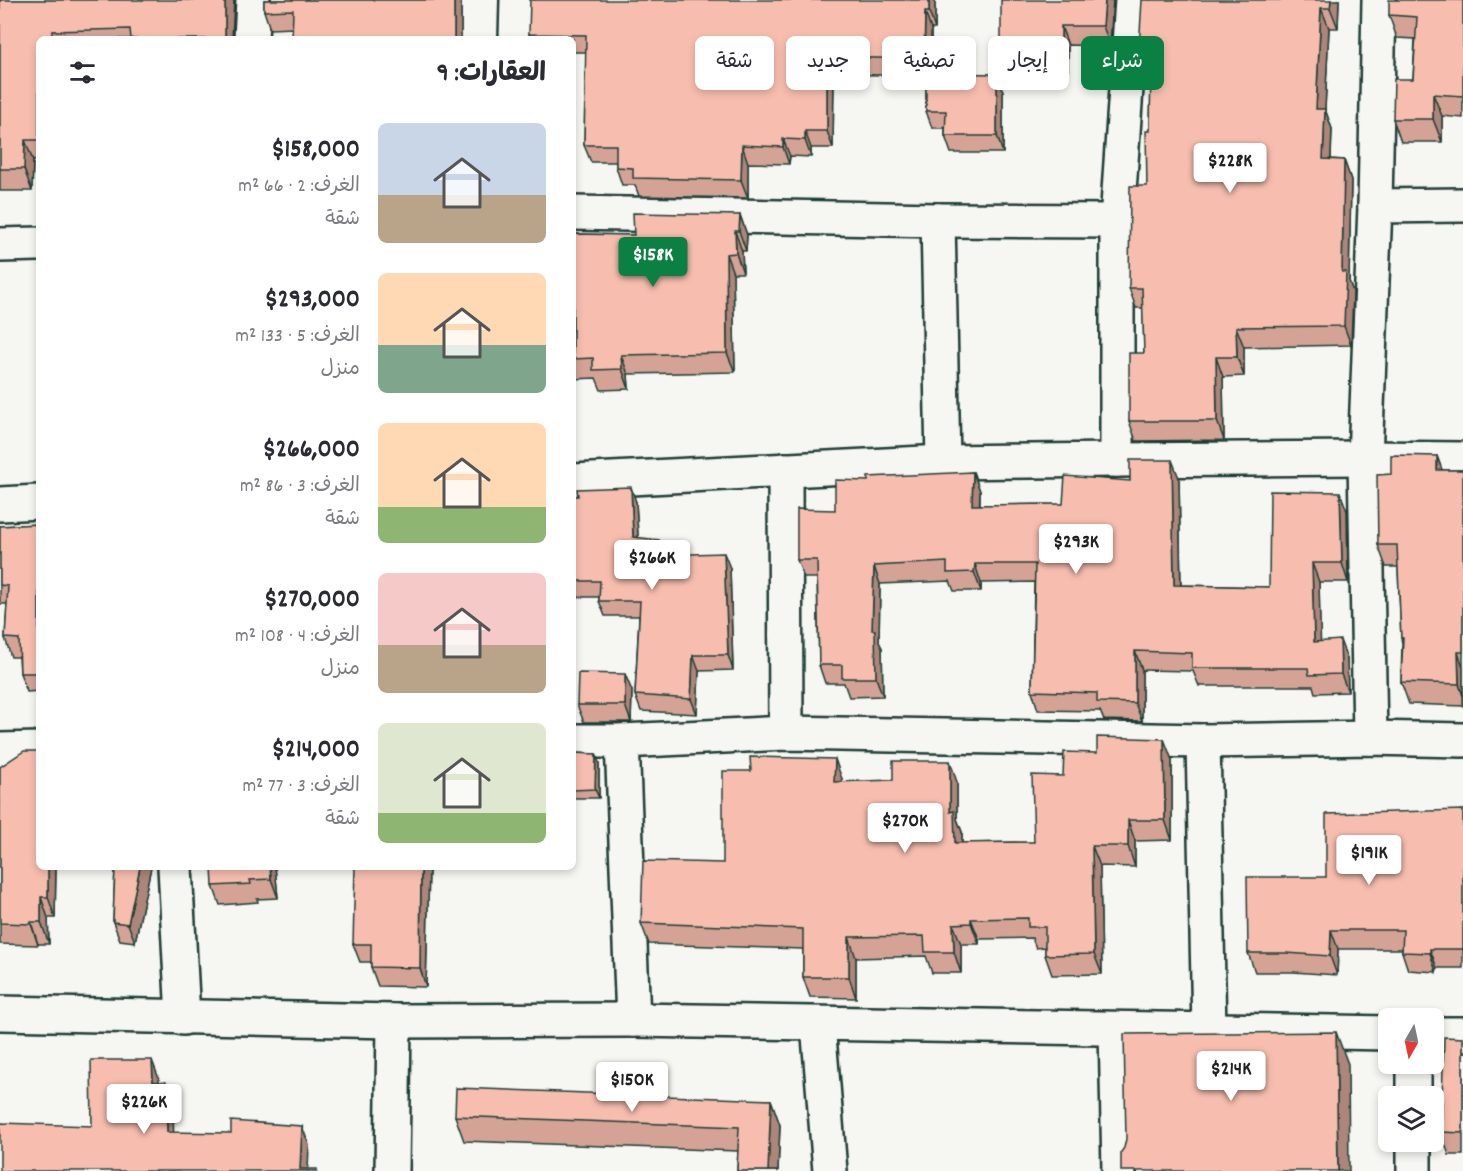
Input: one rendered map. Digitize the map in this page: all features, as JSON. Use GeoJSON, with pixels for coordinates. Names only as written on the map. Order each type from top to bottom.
{"type":"FeatureCollection","features":[{"type":"Feature","properties":{"kind":"street"},"geometry":{"type":"LineString","coordinates":[[251,36],[253,0]]}},
{"type":"Feature","properties":{"kind":"street"},"geometry":{"type":"LineString","coordinates":[[516,36],[518,0]]}},
{"type":"Feature","properties":{"kind":"street"},"geometry":{"type":"LineString","coordinates":[[1117,460],[1117,221],[1132,0]]}},
{"type":"Feature","properties":{"kind":"street"},"geometry":{"type":"LineString","coordinates":[[1370,738],[1365,458],[1375,206],[1379,0]]}},
{"type":"Feature","properties":{"kind":"street"},"geometry":{"type":"LineString","coordinates":[[1375,206],[1463,205]]}},
{"type":"Feature","properties":{"kind":"street"},"geometry":{"type":"LineString","coordinates":[[576,213],[1117,221]]}},
{"type":"Feature","properties":{"kind":"street"},"geometry":{"type":"LineString","coordinates":[[938,220],[943,462]]}},
{"type":"Feature","properties":{"kind":"street"},"geometry":{"type":"LineString","coordinates":[[0,245],[36,244]]}},
{"type":"Feature","properties":{"kind":"street"},"geometry":{"type":"LineString","coordinates":[[576,481],[943,462],[1463,459]]}},
{"type":"Feature","properties":{"kind":"street"},"geometry":{"type":"LineString","coordinates":[[785,470],[786,733]]}},
{"type":"Feature","properties":{"kind":"street"},"geometry":{"type":"LineString","coordinates":[[0,504],[36,502]]}},
{"type":"Feature","properties":{"kind":"street"},"geometry":{"type":"LineString","coordinates":[[576,741],[786,733],[1203,741],[1370,738],[1463,740]]}},
{"type":"Feature","properties":{"kind":"street"},"geometry":{"type":"LineString","coordinates":[[622,741],[633,1020]]}},
{"type":"Feature","properties":{"kind":"street"},"geometry":{"type":"LineString","coordinates":[[1203,741],[1209,1030]]}},
{"type":"Feature","properties":{"kind":"street"},"geometry":{"type":"LineString","coordinates":[[0,750],[36,749]]}},
{"type":"Feature","properties":{"kind":"street"},"geometry":{"type":"LineString","coordinates":[[175,870],[183,1018]]}},
{"type":"Feature","properties":{"kind":"street"},"geometry":{"type":"LineString","coordinates":[[0,1013],[183,1018],[394,1021],[633,1020],[1378,1033]]}},
{"type":"Feature","properties":{"kind":"street"},"geometry":{"type":"LineString","coordinates":[[392,1171],[394,1021]]}},
{"type":"Feature","properties":{"kind":"street"},"geometry":{"type":"LineString","coordinates":[[818,1024],[830,1171]]}},
{"type":"Feature","properties":{"kind":"street"},"geometry":{"type":"LineString","coordinates":[[1116,1029],[1119,1171]]}},
{"type":"Feature","properties":{"kind":"street"},"geometry":{"type":"LineString","coordinates":[[1444,1034],[1463,1034]]}},
{"type":"Feature","properties":{"kind":"street"},"geometry":{"type":"LineString","coordinates":[[1414,1152],[1414,1171]]}},
{"type":"Feature","properties":{"kind":"building"},"geometry":{"type":"Polygon","coordinates":[[[0,0],[225,0],[225,36],[131,36],[130,29],[52,31],[52,36],[36,36],[36,140],[25,140],[24,169],[0,169],[0,0]]]}},
{"type":"Feature","properties":{"kind":"building"},"geometry":{"type":"Polygon","coordinates":[[[264,0],[454,0],[454,36],[292,36],[293,10],[264,11],[264,0]]]}},
{"type":"Feature","properties":{"kind":"building"},"geometry":{"type":"Polygon","coordinates":[[[530,0],[929,0],[929,12],[925,12],[924,36],[882,36],[882,58],[870,58],[870,36],[786,36],[786,90],[827,90],[827,131],[805,131],[805,140],[783,139],[783,147],[742,145],[741,180],[633,178],[633,168],[616,167],[616,145],[584,145],[586,35],[529,34],[530,0]]]}},
{"type":"Feature","properties":{"kind":"building"},"geometry":{"type":"Polygon","coordinates":[[[1001,0],[1105,0],[1103,26],[1061,26],[1061,36],[1001,36],[1001,0]]]}},
{"type":"Feature","properties":{"kind":"building"},"geometry":{"type":"Polygon","coordinates":[[[1142,0],[1331,0],[1330,8],[1321,8],[1316,109],[1325,109],[1323,159],[1344,160],[1342,272],[1346,272],[1344,326],[1236,327],[1237,357],[1216,357],[1217,421],[1129,421],[1129,353],[1144,353],[1142,288],[1129,288],[1130,186],[1147,186],[1146,131],[1150,131],[1151,90],[1164,90],[1164,36],[1140,36],[1142,0]]]}},
{"type":"Feature","properties":{"kind":"building"},"geometry":{"type":"Polygon","coordinates":[[[1389,0],[1463,0],[1463,96],[1433,94],[1433,119],[1393,119],[1394,79],[1413,79],[1417,17],[1389,15],[1389,0]]]}},
{"type":"Feature","properties":{"kind":"building"},"geometry":{"type":"Polygon","coordinates":[[[976,74],[988,74],[988,90],[997,90],[997,136],[945,136],[946,111],[926,111],[926,90],[976,90],[976,74]]]}},
{"type":"Feature","properties":{"kind":"building"},"geometry":{"type":"Polygon","coordinates":[[[633,213],[740,215],[739,231],[735,231],[736,253],[726,254],[727,353],[621,355],[622,369],[593,370],[593,358],[576,359],[576,234],[634,235],[633,213]]]}},
{"type":"Feature","properties":{"kind":"building"},"geometry":{"type":"Polygon","coordinates":[[[1391,455],[1437,456],[1437,470],[1463,470],[1463,652],[1458,652],[1459,684],[1401,682],[1403,638],[1401,638],[1397,545],[1378,545],[1377,475],[1391,474],[1391,455]]]}},
{"type":"Feature","properties":{"kind":"building"},"geometry":{"type":"Polygon","coordinates":[[[1130,460],[1172,460],[1174,585],[1269,587],[1270,491],[1340,492],[1342,563],[1312,563],[1314,642],[1340,640],[1341,674],[1309,675],[1308,668],[1192,668],[1192,653],[1135,651],[1135,703],[1097,702],[1097,693],[1032,691],[1035,564],[975,564],[974,572],[947,573],[947,562],[874,566],[872,630],[875,630],[876,678],[842,678],[842,665],[819,665],[817,560],[797,560],[797,509],[835,510],[835,480],[868,481],[868,477],[973,472],[972,505],[1063,504],[1065,476],[1130,481],[1130,460]]]}},
{"type":"Feature","properties":{"kind":"building"},"geometry":{"type":"Polygon","coordinates":[[[631,487],[633,537],[659,540],[657,555],[724,553],[728,655],[693,655],[691,699],[635,695],[640,601],[599,601],[600,581],[576,581],[577,489],[631,487]]]}},
{"type":"Feature","properties":{"kind":"building"},"geometry":{"type":"Polygon","coordinates":[[[36,524],[36,673],[20,673],[19,639],[5,638],[8,586],[0,585],[0,526],[36,524]]]}},
{"type":"Feature","properties":{"kind":"building"},"geometry":{"type":"Polygon","coordinates":[[[578,673],[625,674],[625,705],[577,705],[578,673]]]}},
{"type":"Feature","properties":{"kind":"building"},"geometry":{"type":"Polygon","coordinates":[[[1097,737],[1164,739],[1165,820],[1128,820],[1128,846],[1092,846],[1094,954],[1045,955],[1045,927],[1028,927],[1028,918],[971,919],[971,923],[953,924],[954,952],[925,952],[924,936],[849,937],[849,977],[803,977],[803,929],[641,923],[643,861],[723,863],[723,771],[751,771],[750,757],[835,759],[834,782],[893,780],[893,761],[950,761],[950,812],[954,811],[955,843],[1034,842],[1032,775],[1063,776],[1064,752],[1097,753],[1097,737]]]}},
{"type":"Feature","properties":{"kind":"building"},"geometry":{"type":"Polygon","coordinates":[[[24,751],[36,751],[36,870],[48,870],[48,897],[41,897],[41,922],[0,923],[0,767],[24,751]]]}},
{"type":"Feature","properties":{"kind":"building"},"geometry":{"type":"Polygon","coordinates":[[[576,753],[596,754],[595,789],[576,790],[576,753]]]}},
{"type":"Feature","properties":{"kind":"building"},"geometry":{"type":"Polygon","coordinates":[[[1463,810],[1463,949],[1430,949],[1430,953],[1402,952],[1403,930],[1331,930],[1330,956],[1248,953],[1247,877],[1326,877],[1326,814],[1463,810]]]}},
{"type":"Feature","properties":{"kind":"building"},"geometry":{"type":"Polygon","coordinates":[[[115,870],[139,870],[128,924],[113,922],[115,870]]]}},
{"type":"Feature","properties":{"kind":"building"},"geometry":{"type":"Polygon","coordinates":[[[212,870],[270,870],[271,879],[250,880],[251,884],[213,886],[212,870]]]}},
{"type":"Feature","properties":{"kind":"building"},"geometry":{"type":"Polygon","coordinates":[[[355,870],[421,870],[420,968],[371,967],[371,944],[353,944],[355,870]]]}},
{"type":"Feature","properties":{"kind":"building"},"geometry":{"type":"Polygon","coordinates":[[[1336,1032],[1338,1171],[1121,1171],[1121,1152],[1126,1139],[1124,1034],[1336,1032]]]}},
{"type":"Feature","properties":{"kind":"building"},"geometry":{"type":"Polygon","coordinates":[[[1444,1037],[1463,1038],[1463,1133],[1444,1132],[1444,1037]]]}},
{"type":"Feature","properties":{"kind":"building"},"geometry":{"type":"Polygon","coordinates":[[[91,1060],[152,1060],[153,1082],[166,1082],[167,1132],[231,1133],[231,1121],[302,1126],[300,1169],[317,1169],[317,1171],[0,1171],[0,1123],[92,1126],[91,1060]]]}},
{"type":"Feature","properties":{"kind":"building"},"geometry":{"type":"Polygon","coordinates":[[[456,1088],[771,1100],[768,1171],[737,1171],[739,1127],[455,1116],[456,1088]]]}}]}
